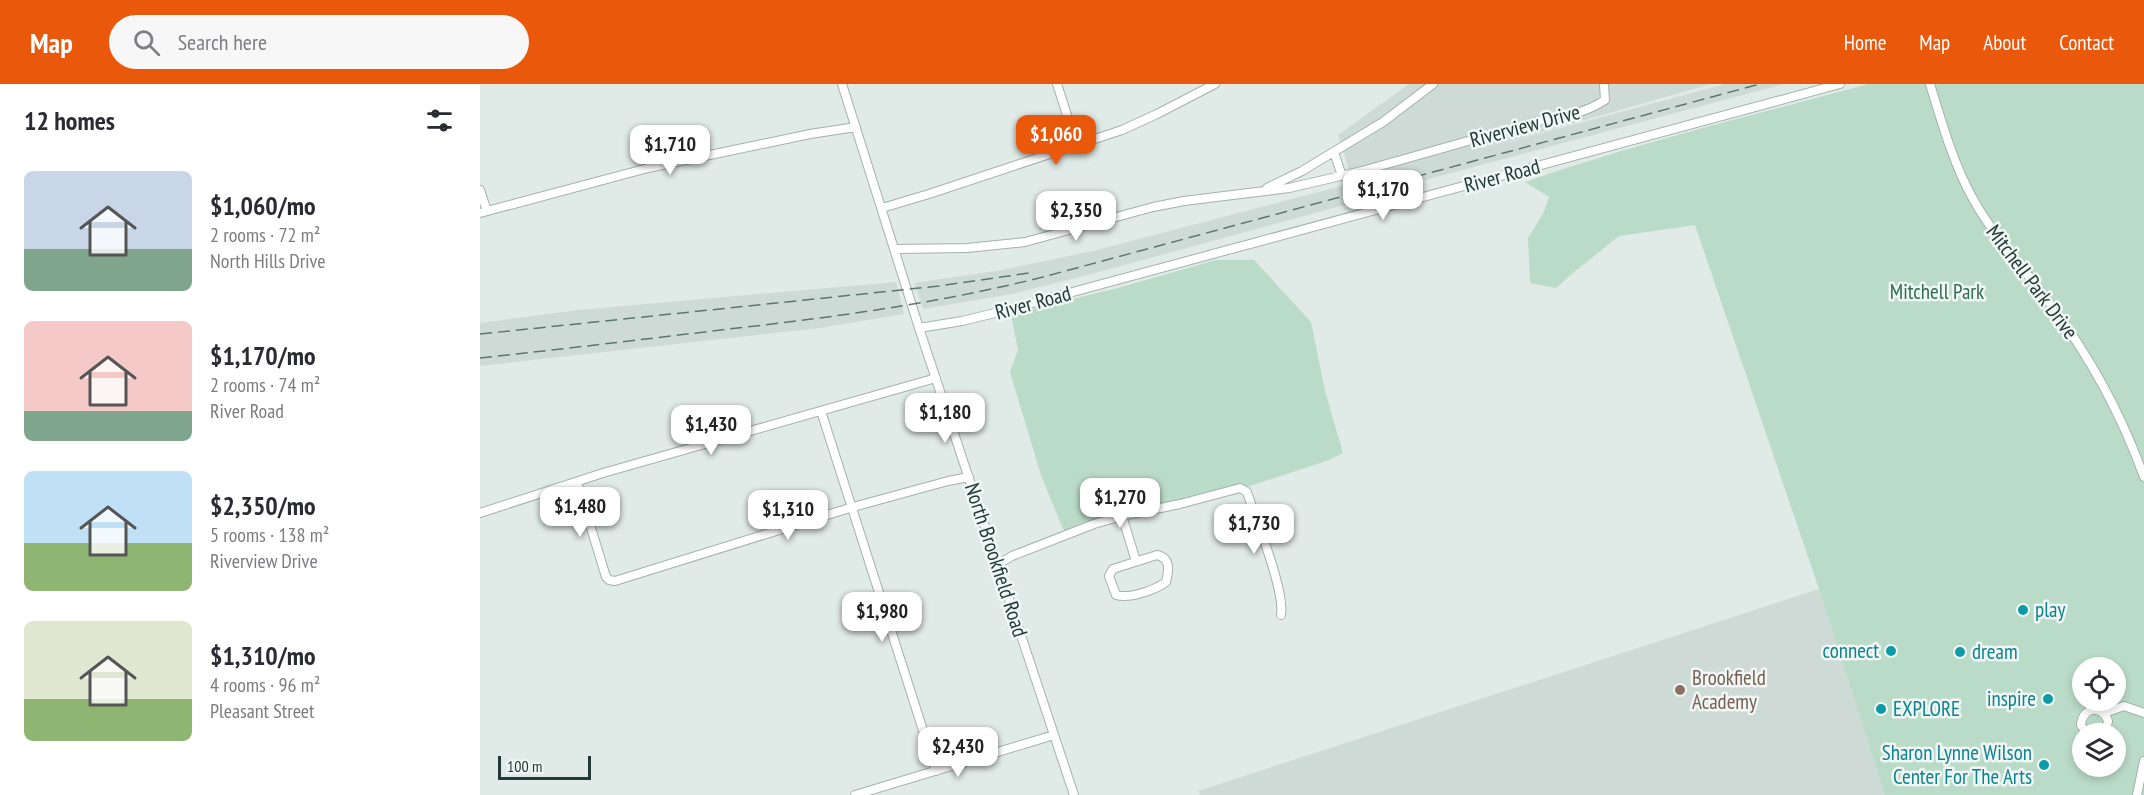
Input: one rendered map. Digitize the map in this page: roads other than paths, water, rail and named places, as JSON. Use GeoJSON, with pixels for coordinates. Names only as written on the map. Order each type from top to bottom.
{"type":"FeatureCollection","features":[{"type":"Feature","properties":{"kind":"street","name":"North Brookfield Road"},"geometry":{"type":"LineString","coordinates":[[842,84],[919,328],[1074,795]]}},
{"type":"Feature","properties":{"kind":"street"},"geometry":{"type":"LineString","coordinates":[[1057,84],[1077,146]]}},
{"type":"Feature","properties":{"kind":"street"},"geometry":{"type":"LineString","coordinates":[[882,208],[1077,146],[1135,124],[1215,84]]}},
{"type":"Feature","properties":{"kind":"street","name":"Riverview Drive"},"geometry":{"type":"LineString","coordinates":[[1252,193],[1283,181],[1334,152],[1383,122],[1433,84]]}},
{"type":"Feature","properties":{"kind":"street","name":"Riverview Drive"},"geometry":{"type":"LineString","coordinates":[[895,249],[967,248],[1015,244],[1153,207],[1289,188],[1342,176],[1546,119],[1588,110],[1605,100],[1604,84]]}},
{"type":"Feature","properties":{"kind":"street","name":"River Road"},"geometry":{"type":"LineString","coordinates":[[919,328],[999,312],[1840,84]]}},
{"type":"Feature","properties":{"kind":"street","name":"Mitchell Park Drive"},"geometry":{"type":"LineString","coordinates":[[1930,84],[1948,141],[1971,197],[1998,239],[2051,305],[2087,358],[2123,425],[2144,477]]}},
{"type":"Feature","properties":{"kind":"street"},"geometry":{"type":"LineString","coordinates":[[480,190],[484,212],[648,168],[810,134],[856,127]]}},
{"type":"Feature","properties":{"kind":"street"},"geometry":{"type":"LineString","coordinates":[[1334,152],[1342,176]]}},
{"type":"Feature","properties":{"kind":"street"},"geometry":{"type":"LineString","coordinates":[[480,513],[577,482],[936,378]]}},
{"type":"Feature","properties":{"kind":"street"},"geometry":{"type":"LineString","coordinates":[[821,411],[936,771]]}},
{"type":"Feature","properties":{"kind":"street"},"geometry":{"type":"LineString","coordinates":[[577,482],[602,567],[609,580],[624,579],[853,507],[969,477]]}},
{"type":"Feature","properties":{"kind":"street"},"geometry":{"type":"LineString","coordinates":[[998,564],[1041,544],[1122,516],[1180,504],[1234,488],[1244,489],[1247,492],[1277,585],[1282,604],[1281,615]]}},
{"type":"Feature","properties":{"kind":"street"},"geometry":{"type":"LineString","coordinates":[[1122,516],[1136,561]]}},
{"type":"Feature","properties":{"kind":"street"},"geometry":{"type":"LineString","coordinates":[[1157,555],[1162,556],[1168,565],[1166,582],[1155,588],[1130,595],[1122,597],[1116,595],[1109,576],[1110,572],[1136,561],[1157,555]]}},
{"type":"Feature","properties":{"kind":"street"},"geometry":{"type":"LineString","coordinates":[[2104,713],[2124,706],[2144,713]]}},
{"type":"Feature","properties":{"kind":"street"},"geometry":{"type":"LineString","coordinates":[[2082,723],[2085,713],[2096,709],[2104,713],[2108,723]]}},
{"type":"Feature","properties":{"kind":"street"},"geometry":{"type":"LineString","coordinates":[[855,795],[1053,735]]}},
{"type":"Feature","properties":{"kind":"street"},"geometry":{"type":"LineString","coordinates":[[2137,795],[2144,761]]}},
{"type":"Feature","properties":{"kind":"railway"},"geometry":{"type":"LineString","coordinates":[[480,358],[848,314],[926,302],[1004,286],[1760,84]]}},
{"type":"Feature","properties":{"kind":"railway"},"geometry":{"type":"LineString","coordinates":[[480,334],[939,286],[1029,273]]}},
{"type":"Feature","properties":{"kind":"place","name":"play"},"geometry":{"type":"Point","coordinates":[2023,610]}},
{"type":"Feature","properties":{"kind":"place","name":"connect"},"geometry":{"type":"Point","coordinates":[1891,651]}},
{"type":"Feature","properties":{"kind":"place","name":"dream"},"geometry":{"type":"Point","coordinates":[1960,652]}},
{"type":"Feature","properties":{"kind":"place","name":"Brookfield Academy"},"geometry":{"type":"Point","coordinates":[1680,690]}},
{"type":"Feature","properties":{"kind":"place","name":"inspire"},"geometry":{"type":"Point","coordinates":[2048,699]}},
{"type":"Feature","properties":{"kind":"place","name":"EXPLORE"},"geometry":{"type":"Point","coordinates":[1881,709]}},
{"type":"Feature","properties":{"kind":"place","name":"Sharon Lynne Wilson Center For The Arts"},"geometry":{"type":"Point","coordinates":[2044,765]}},
{"type":"Feature","properties":{"kind":"park label","name":"Mitchell Park"},"geometry":{"type":"Point","coordinates":[1937,292]}}]}
